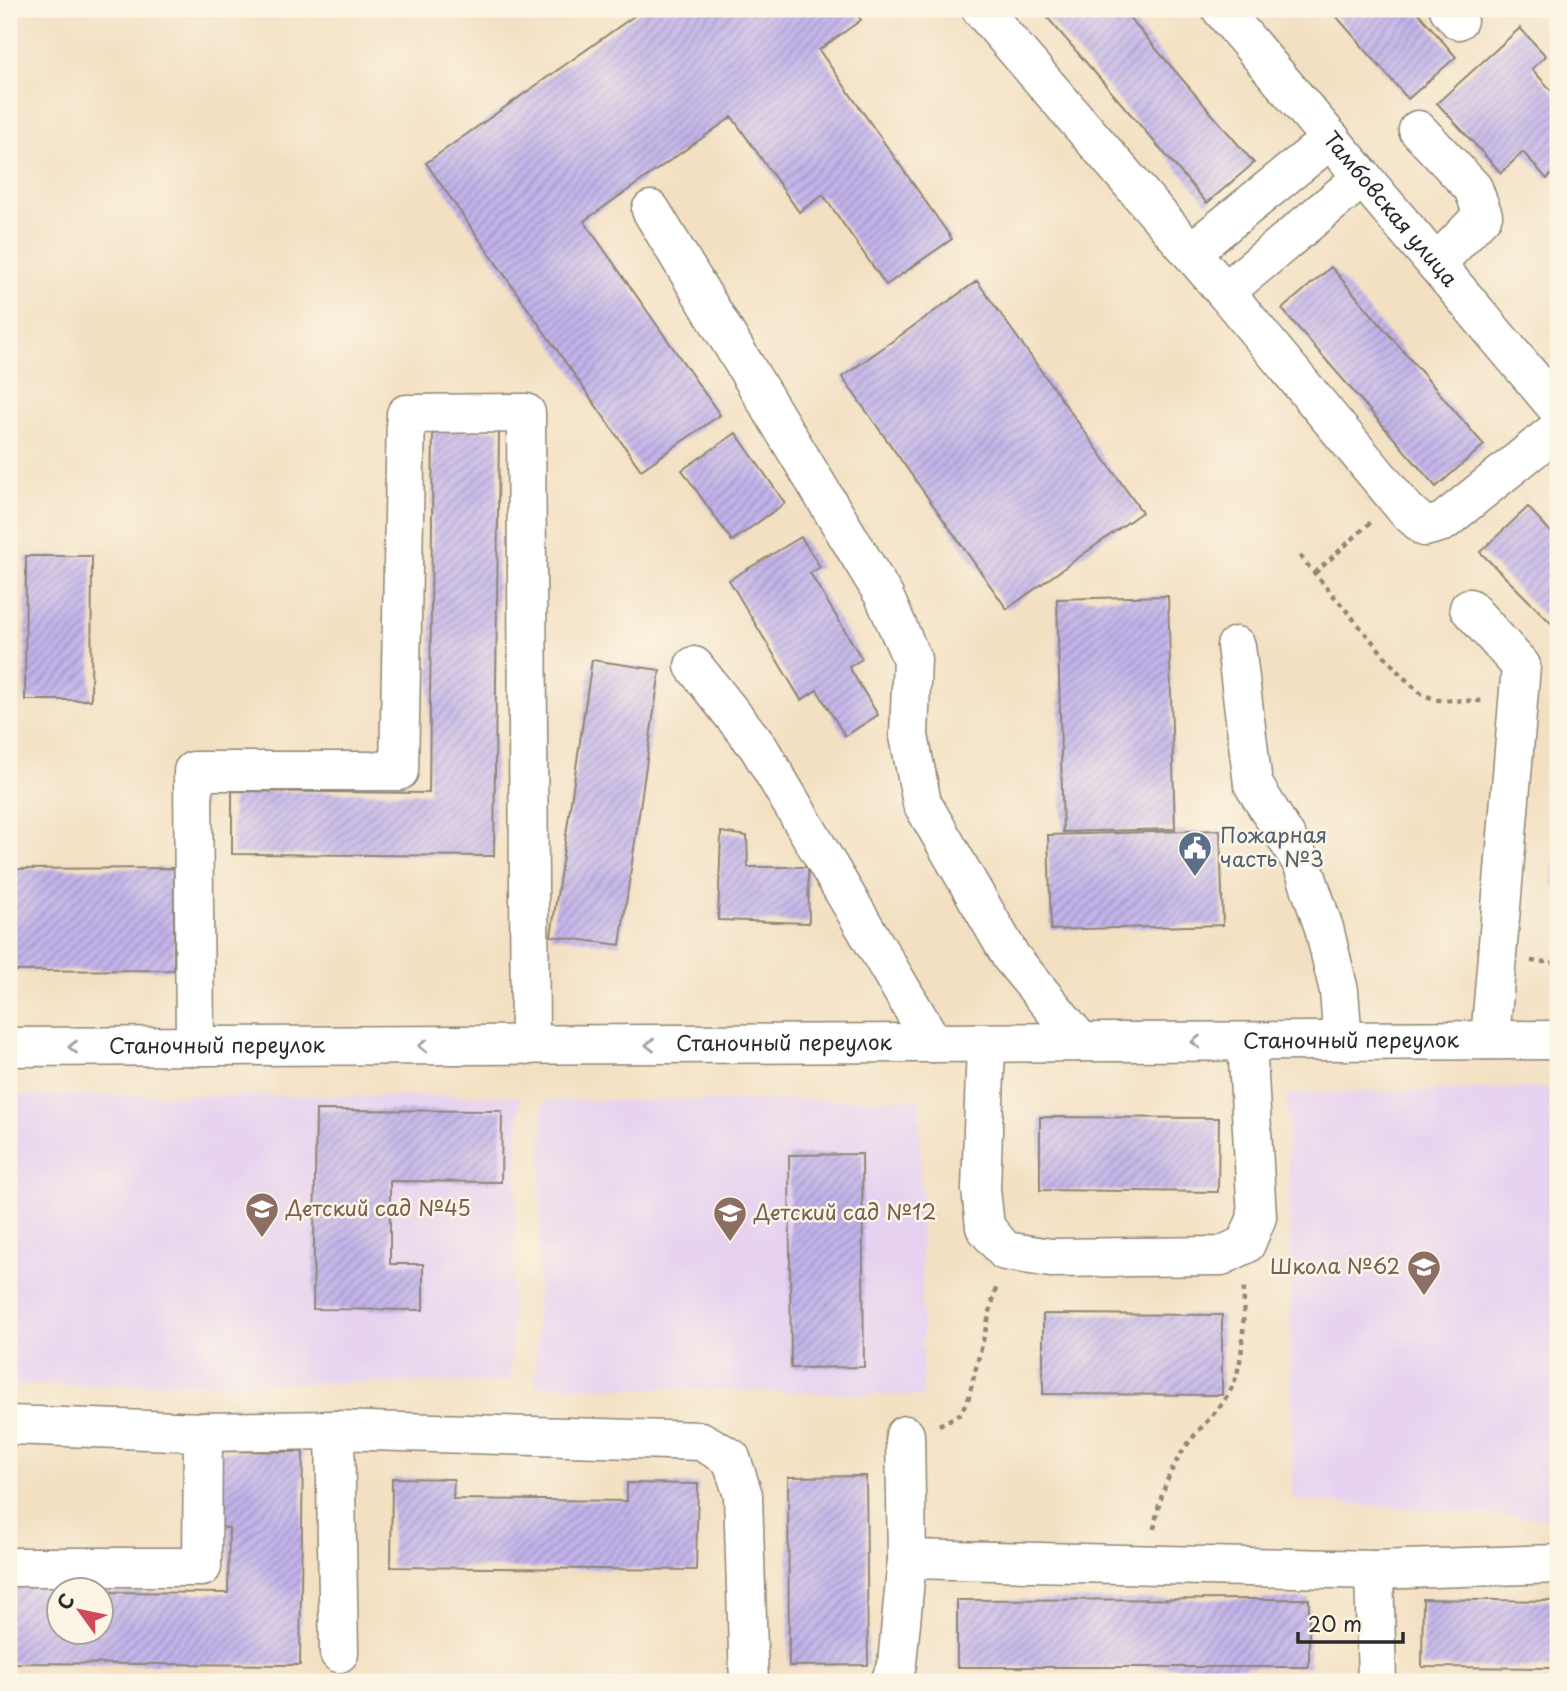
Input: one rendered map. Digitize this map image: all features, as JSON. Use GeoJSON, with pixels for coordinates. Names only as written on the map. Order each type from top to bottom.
{"type":"FeatureCollection","features":[{"type":"Feature","properties":{"kind":"main road"},"geometry":{"type":"LineString","coordinates":[[981,9],[1191,252],[1397,498],[1425,527],[1443,522],[1558,429]]}},
{"type":"Feature","properties":{"kind":"main road","name":"Тамбовская улица"},"geometry":{"type":"LineString","coordinates":[[1221,9],[1558,409]]}},
{"type":"Feature","properties":{"kind":"main road"},"geometry":{"type":"LineString","coordinates":[[1418,130],[1473,188],[1483,215],[1436,264]]}},
{"type":"Feature","properties":{"kind":"main road"},"geometry":{"type":"LineString","coordinates":[[1191,252],[1331,139]]}},
{"type":"Feature","properties":{"kind":"main road"},"geometry":{"type":"LineString","coordinates":[[1225,292],[1363,177]]}},
{"type":"Feature","properties":{"kind":"main road"},"geometry":{"type":"LineString","coordinates":[[651,210],[884,596],[912,659],[909,736],[922,803],[1011,957],[1081,1042]]}},
{"type":"Feature","properties":{"kind":"main road"},"geometry":{"type":"LineString","coordinates":[[195,1047],[194,771],[399,771],[406,414],[526,413],[530,1045]]}},
{"type":"Feature","properties":{"kind":"main road"},"geometry":{"type":"LineString","coordinates":[[1469,608],[1521,666],[1490,1040]]}},
{"type":"Feature","properties":{"kind":"main road"},"geometry":{"type":"LineString","coordinates":[[1236,646],[1253,784],[1302,863],[1324,928],[1339,991],[1343,1041]]}},
{"type":"Feature","properties":{"kind":"main road"},"geometry":{"type":"LineString","coordinates":[[694,666],[759,748],[933,1043]]}},
{"type":"Feature","properties":{"kind":"main road","name":"Станочный переулок"},"geometry":{"type":"LineString","coordinates":[[9,1047],[1558,1040]]}},
{"type":"Feature","properties":{"kind":"main road"},"geometry":{"type":"LineString","coordinates":[[986,1043],[981,1189],[985,1227],[1005,1251],[1051,1258],[1222,1256],[1246,1244],[1258,1217],[1247,1042]]}},
{"type":"Feature","properties":{"kind":"main road"},"geometry":{"type":"LineString","coordinates":[[9,1425],[203,1432],[335,1430],[701,1441],[731,1458],[743,1495],[749,1682]]}},
{"type":"Feature","properties":{"kind":"main road"},"geometry":{"type":"LineString","coordinates":[[335,1430],[339,1653]]}},
{"type":"Feature","properties":{"kind":"main road"},"geometry":{"type":"LineString","coordinates":[[9,1567],[202,1567],[203,1432]]}},
{"type":"Feature","properties":{"kind":"main road"},"geometry":{"type":"LineString","coordinates":[[890,1682],[897,1664],[907,1559],[905,1435]]}},
{"type":"Feature","properties":{"kind":"main road"},"geometry":{"type":"LineString","coordinates":[[907,1559],[1374,1570],[1558,1564]]}},
{"type":"Feature","properties":{"kind":"main road"},"geometry":{"type":"LineString","coordinates":[[1374,1570],[1377,1682]]}},
{"type":"Feature","properties":{"kind":"path"},"geometry":{"type":"LineString","coordinates":[[1315,573],[1397,498]]}},
{"type":"Feature","properties":{"kind":"path"},"geometry":{"type":"LineString","coordinates":[[1300,556],[1400,674],[1420,693],[1436,700],[1519,702]]}},
{"type":"Feature","properties":{"kind":"path"},"geometry":{"type":"LineString","coordinates":[[1147,1565],[1158,1505],[1167,1480],[1187,1444],[1230,1392],[1237,1371],[1242,1339],[1246,1244]]}},
{"type":"Feature","properties":{"kind":"path"},"geometry":{"type":"LineString","coordinates":[[905,1435],[947,1423],[960,1415],[968,1400],[1005,1251]]}},
{"type":"Feature","properties":{"kind":"shaded area","name":"Школа №62"},"geometry":{"type":"Polygon","coordinates":[[[1558,1087],[1558,1520],[1293,1500],[1287,1094],[1558,1087]]]}},
{"type":"Feature","properties":{"kind":"shaded area","name":"Детский сад №45"},"geometry":{"type":"Polygon","coordinates":[[[9,1095],[520,1096],[510,1382],[9,1385],[9,1095]]]}},
{"type":"Feature","properties":{"kind":"shaded area","name":"Детский сад №12"},"geometry":{"type":"Polygon","coordinates":[[[920,1099],[923,1396],[535,1385],[543,1101],[920,1099]]]}},
{"type":"Feature","properties":{"kind":"building"},"geometry":{"type":"Polygon","coordinates":[[[644,9],[853,9],[861,20],[819,50],[952,239],[886,285],[823,195],[799,212],[732,117],[584,221],[720,415],[641,470],[426,163],[644,9]]]}},
{"type":"Feature","properties":{"kind":"building"},"geometry":{"type":"Polygon","coordinates":[[[1040,9],[1122,9],[1254,163],[1207,203],[1040,9]]]}},
{"type":"Feature","properties":{"kind":"building"},"geometry":{"type":"Polygon","coordinates":[[[1330,9],[1415,9],[1456,57],[1408,99],[1330,9]]]}},
{"type":"Feature","properties":{"kind":"building"},"geometry":{"type":"Polygon","coordinates":[[[1520,28],[1546,56],[1532,69],[1558,98],[1558,168],[1547,179],[1523,152],[1501,173],[1437,103],[1520,28]]]}},
{"type":"Feature","properties":{"kind":"building"},"geometry":{"type":"Polygon","coordinates":[[[1331,267],[1484,445],[1436,487],[1282,309],[1331,267]]]}},
{"type":"Feature","properties":{"kind":"building"},"geometry":{"type":"Polygon","coordinates":[[[977,281],[1142,512],[1007,609],[842,377],[977,281]]]}},
{"type":"Feature","properties":{"kind":"building"},"geometry":{"type":"Polygon","coordinates":[[[433,429],[499,430],[494,856],[232,854],[232,791],[429,793],[433,429]]]}},
{"type":"Feature","properties":{"kind":"building"},"geometry":{"type":"Polygon","coordinates":[[[736,433],[785,503],[732,541],[682,470],[736,433]]]}},
{"type":"Feature","properties":{"kind":"building"},"geometry":{"type":"Polygon","coordinates":[[[1528,507],[1558,540],[1558,630],[1480,552],[1528,507]]]}},
{"type":"Feature","properties":{"kind":"building"},"geometry":{"type":"Polygon","coordinates":[[[801,537],[820,567],[810,573],[862,659],[849,667],[878,715],[845,736],[817,690],[801,700],[729,580],[801,537]]]}},
{"type":"Feature","properties":{"kind":"building"},"geometry":{"type":"Polygon","coordinates":[[[26,556],[92,556],[91,700],[25,700],[26,556]]]}},
{"type":"Feature","properties":{"kind":"building"},"geometry":{"type":"Polygon","coordinates":[[[1168,596],[1175,829],[1063,832],[1057,599],[1168,596]]]}},
{"type":"Feature","properties":{"kind":"building"},"geometry":{"type":"Polygon","coordinates":[[[592,660],[660,670],[620,945],[551,936],[592,660]]]}},
{"type":"Feature","properties":{"kind":"building"},"geometry":{"type":"Polygon","coordinates":[[[1220,830],[1223,925],[1051,930],[1048,835],[1220,830]]]}},
{"type":"Feature","properties":{"kind":"building"},"geometry":{"type":"Polygon","coordinates":[[[1558,831],[1558,888],[1553,887],[1558,831]]]}},
{"type":"Feature","properties":{"kind":"building"},"geometry":{"type":"Polygon","coordinates":[[[721,832],[747,836],[748,867],[808,867],[809,923],[718,920],[721,832]]]}},
{"type":"Feature","properties":{"kind":"building"},"geometry":{"type":"Polygon","coordinates":[[[174,868],[174,970],[9,971],[9,869],[174,868]]]}},
{"type":"Feature","properties":{"kind":"building"},"geometry":{"type":"Polygon","coordinates":[[[316,1110],[502,1111],[501,1182],[390,1181],[390,1264],[423,1264],[423,1310],[313,1309],[316,1110]]]}},
{"type":"Feature","properties":{"kind":"building"},"geometry":{"type":"Polygon","coordinates":[[[1040,1117],[1219,1118],[1218,1192],[1040,1190],[1040,1117]]]}},
{"type":"Feature","properties":{"kind":"building"},"geometry":{"type":"Polygon","coordinates":[[[862,1154],[864,1367],[791,1368],[789,1155],[862,1154]]]}},
{"type":"Feature","properties":{"kind":"building"},"geometry":{"type":"Polygon","coordinates":[[[1043,1314],[1222,1315],[1222,1395],[1043,1394],[1043,1314]]]}},
{"type":"Feature","properties":{"kind":"building"},"geometry":{"type":"Polygon","coordinates":[[[215,1451],[303,1452],[300,1665],[9,1663],[9,1581],[46,1582],[46,1646],[116,1646],[116,1592],[228,1593],[229,1528],[214,1527],[215,1451]]]}},
{"type":"Feature","properties":{"kind":"building"},"geometry":{"type":"Polygon","coordinates":[[[866,1476],[868,1665],[789,1666],[788,1477],[866,1476]]]}},
{"type":"Feature","properties":{"kind":"building"},"geometry":{"type":"Polygon","coordinates":[[[392,1478],[454,1479],[453,1499],[627,1501],[627,1483],[698,1484],[696,1570],[391,1567],[392,1478]]]}},
{"type":"Feature","properties":{"kind":"building"},"geometry":{"type":"Polygon","coordinates":[[[1309,1599],[1309,1667],[957,1667],[957,1600],[1309,1599]]]}},
{"type":"Feature","properties":{"kind":"building"},"geometry":{"type":"Polygon","coordinates":[[[1423,1599],[1558,1601],[1558,1668],[1422,1667],[1423,1599]]]}},
{"type":"Feature","properties":{"kind":"place","name":"Пожарная часть №3"},"geometry":{"type":"Point","coordinates":[1195,878]}},
{"type":"Feature","properties":{"kind":"place","name":"Детский сад №45"},"geometry":{"type":"Point","coordinates":[262,1239]}},
{"type":"Feature","properties":{"kind":"place","name":"Детский сад №12"},"geometry":{"type":"Point","coordinates":[730,1243]}},
{"type":"Feature","properties":{"kind":"place","name":"Школа №62"},"geometry":{"type":"Point","coordinates":[1424,1297]}}]}
